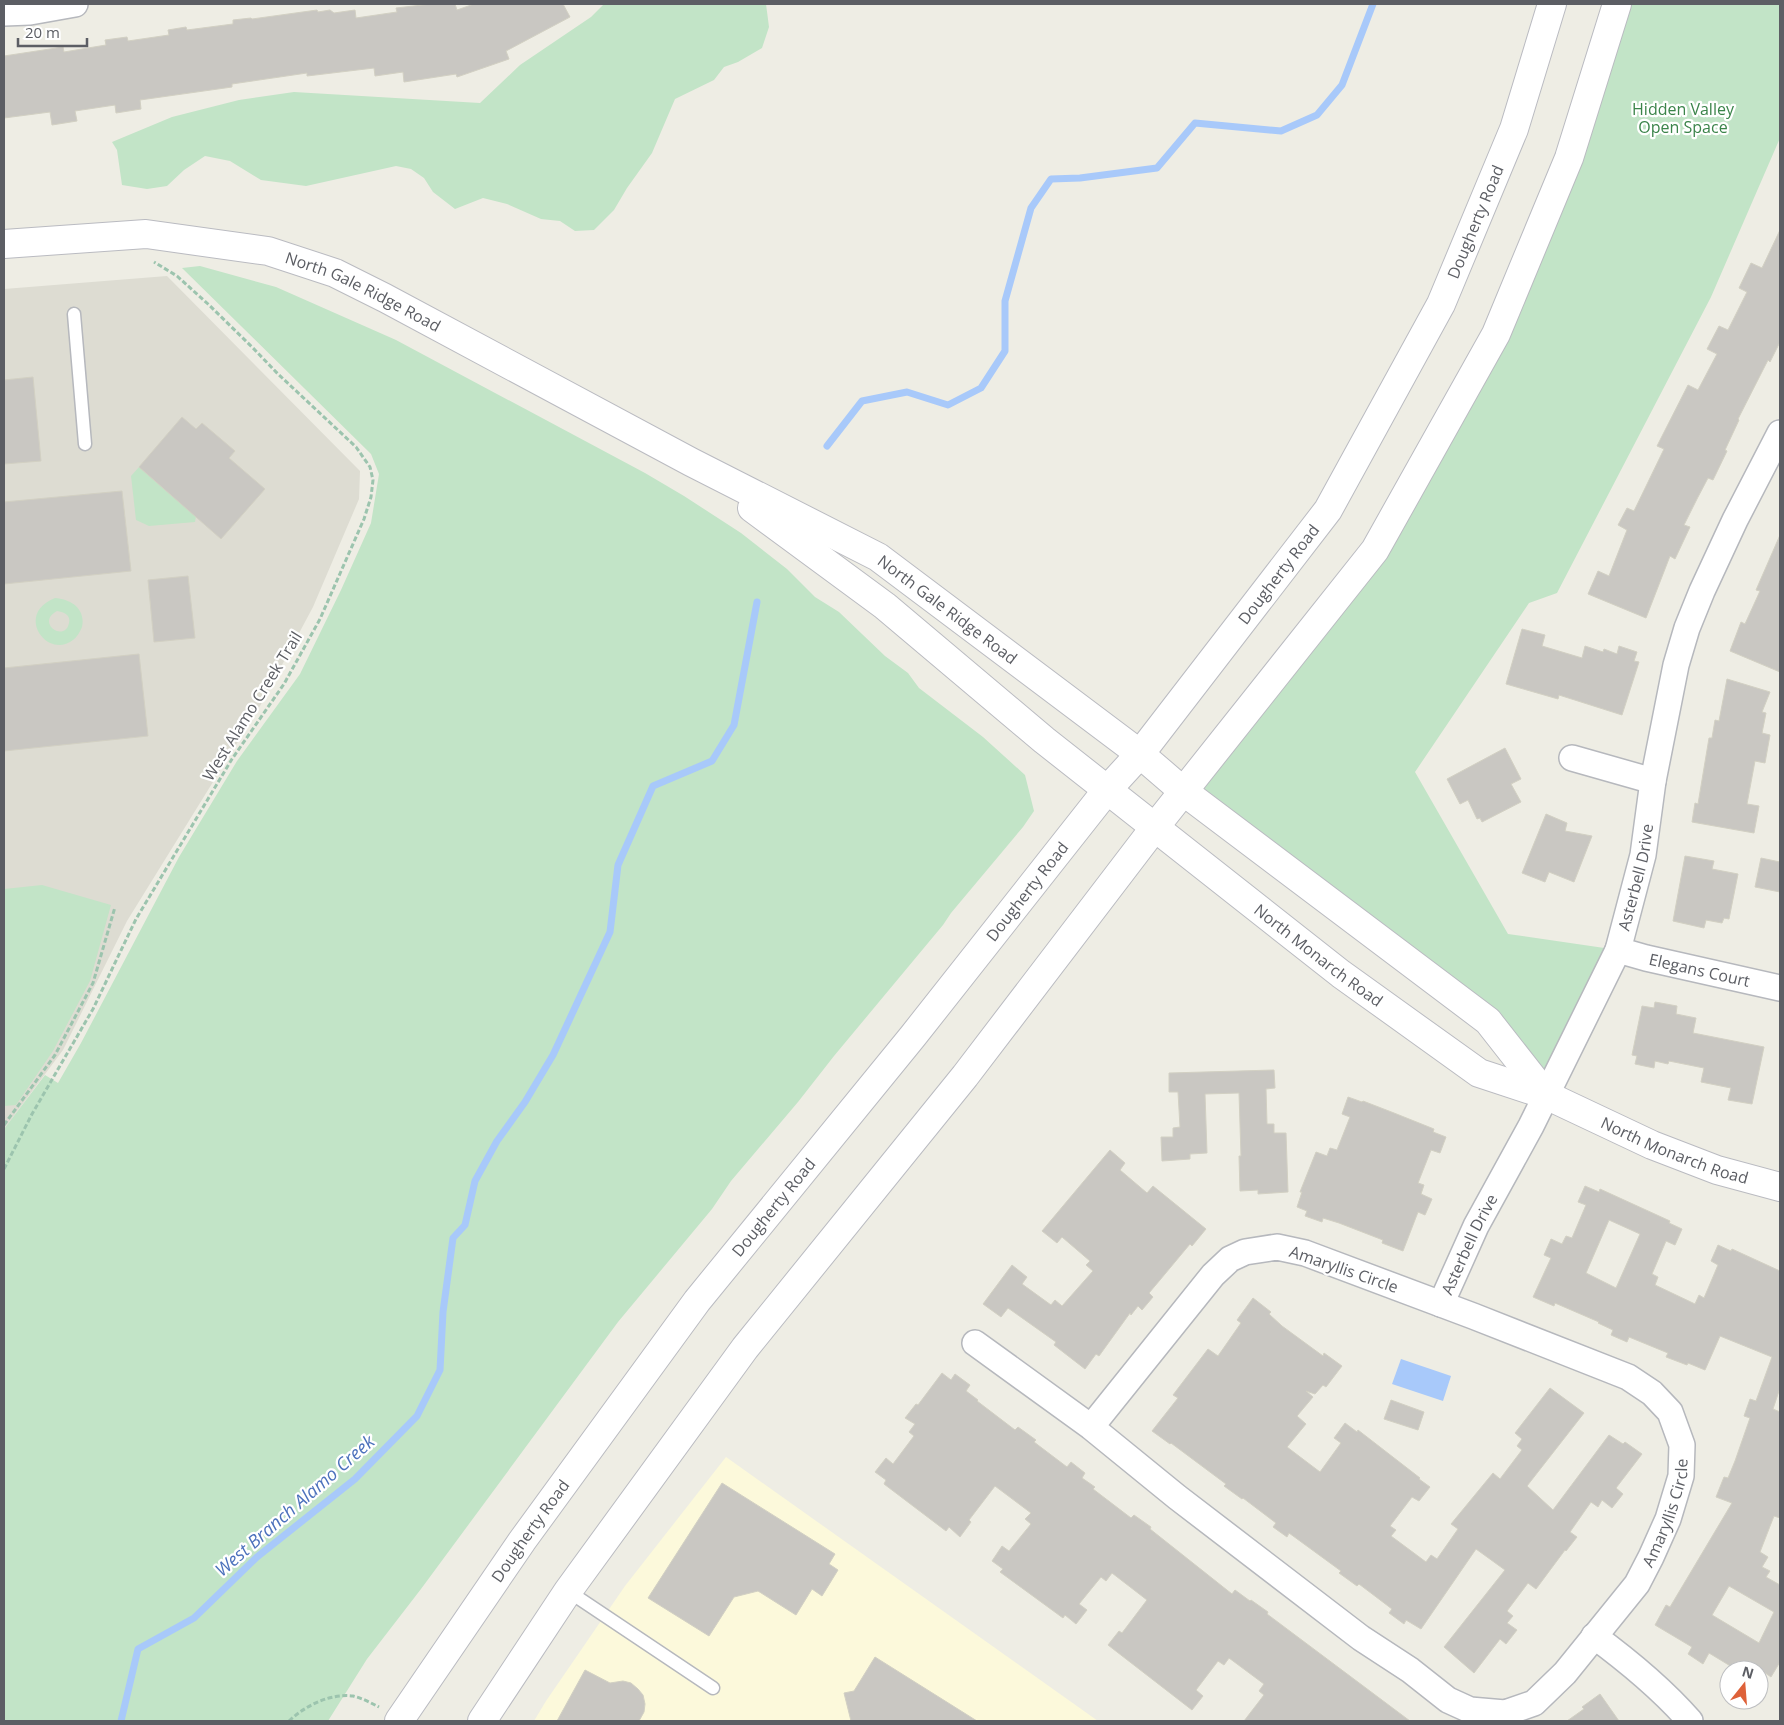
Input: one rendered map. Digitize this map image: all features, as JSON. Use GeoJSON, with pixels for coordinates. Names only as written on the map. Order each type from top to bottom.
{"type":"FeatureCollection","features":[{"type":"Feature","properties":{"kind":"main road","name":"Dougherty Road"},"geometry":{"type":"LineString","coordinates":[[401,1719],[522,1541],[698,1301],[913,1036],[1107,790],[1140,754],[1328,510],[1441,304],[1514,129],[1552,4]]}},
{"type":"Feature","properties":{"kind":"main road"},"geometry":{"type":"LineString","coordinates":[[482,1721],[568,1591],[745,1348],[965,1076],[1183,791],[1375,550],[1496,334],[1569,158],[1617,4]]}},
{"type":"Feature","properties":{"kind":"main road","name":"North Gale Ridge Road"},"geometry":{"type":"LineString","coordinates":[[4,244],[146,234],[268,251],[335,273],[691,462],[878,557],[972,625],[1140,754],[1183,791]]}},
{"type":"Feature","properties":{"kind":"main road","name":"North Gale Ridge Road"},"geometry":{"type":"LineString","coordinates":[[691,462],[885,606],[1044,740],[1107,790]]}},
{"type":"Feature","properties":{"kind":"main road","name":"North Monarch Road"},"geometry":{"type":"LineString","coordinates":[[1107,790],[1340,974],[1479,1073],[1546,1095],[1652,1145],[1717,1170],[1780,1187]]}},
{"type":"Feature","properties":{"kind":"main road","name":"North Monarch Road"},"geometry":{"type":"LineString","coordinates":[[1183,791],[1488,1021],[1546,1095]]}},
{"type":"Feature","properties":{"kind":"street"},"geometry":{"type":"LineString","coordinates":[[4,13],[30,12],[75,4]]}},
{"type":"Feature","properties":{"kind":"street","name":"Asterbell Drive"},"geometry":{"type":"LineString","coordinates":[[1441,1304],[1476,1226],[1531,1126],[1618,950],[1643,855],[1654,781],[1676,665],[1687,628],[1731,529],[1780,433]]}},
{"type":"Feature","properties":{"kind":"street"},"geometry":{"type":"LineString","coordinates":[[1572,758],[1654,781]]}},
{"type":"Feature","properties":{"kind":"street","name":"Elegans Court"},"geometry":{"type":"LineString","coordinates":[[1618,950],[1780,988]]}},
{"type":"Feature","properties":{"kind":"street","name":"Amaryllis Circle"},"geometry":{"type":"LineString","coordinates":[[975,1343],[1091,1427],[1176,1497],[1361,1638],[1410,1670],[1448,1700],[1470,1710],[1505,1713],[1534,1703],[1566,1673],[1637,1584],[1668,1519],[1681,1476],[1682,1444],[1670,1412],[1652,1393],[1628,1378],[1441,1304],[1305,1253],[1277,1246],[1245,1252],[1230,1259],[1213,1275],[1091,1427]]}},
{"type":"Feature","properties":{"kind":"street"},"geometry":{"type":"LineString","coordinates":[[1594,1636],[1623,1658],[1677,1706],[1690,1721]]}},
{"type":"Feature","properties":{"kind":"lane"},"geometry":{"type":"LineString","coordinates":[[74,314],[85,444]]}},
{"type":"Feature","properties":{"kind":"lane"},"geometry":{"type":"LineString","coordinates":[[568,1591],[713,1688]]}},
{"type":"Feature","properties":{"kind":"path","name":"West Alamo Creek Trail"},"geometry":{"type":"LineString","coordinates":[[4,1169],[32,1114],[94,1009],[136,919],[232,759],[284,684],[316,627],[364,519],[373,480],[370,467],[356,447],[278,374],[202,298],[177,276],[149,259]]}},
{"type":"Feature","properties":{"kind":"path"},"geometry":{"type":"LineString","coordinates":[[4,1125],[55,1055],[93,983],[115,906]]}},
{"type":"Feature","properties":{"kind":"path"},"geometry":{"type":"LineString","coordinates":[[289,1721],[310,1705],[333,1697],[354,1696],[401,1719]]}},
{"type":"Feature","properties":{"kind":"shaded area"},"geometry":{"type":"Polygon","coordinates":[[[167,276],[360,471],[359,499],[313,607],[260,706],[127,921],[63,1050],[4,1129],[4,289],[167,276]]]}},
{"type":"Feature","properties":{"kind":"shaded area"},"geometry":{"type":"Polygon","coordinates":[[[726,1457],[1098,1721],[534,1721],[625,1586],[726,1457]]]}},
{"type":"Feature","properties":{"kind":"green space"},"geometry":{"type":"Polygon","coordinates":[[[604,4],[766,4],[769,27],[762,48],[738,62],[724,67],[714,80],[675,99],[652,153],[614,210],[594,230],[575,231],[560,221],[541,219],[507,204],[483,198],[455,209],[433,192],[424,178],[411,169],[396,166],[306,186],[261,180],[230,161],[205,156],[184,170],[167,186],[147,189],[122,185],[117,150],[112,142],[172,117],[239,100],[294,92],[480,103],[520,65],[591,17],[604,4]]]}},
{"type":"Feature","properties":{"kind":"green space","name":"Hidden Valley Open Space"},"geometry":{"type":"Polygon","coordinates":[[[1617,4],[1780,4],[1780,138],[1711,297],[1557,593],[1529,603],[1415,772],[1508,934],[1618,950],[1546,1095],[1488,1021],[1183,791],[1375,550],[1496,334],[1617,4]]]}},
{"type":"Feature","properties":{"kind":"green space"},"geometry":{"type":"Polygon","coordinates":[[[200,266],[276,287],[396,340],[645,473],[741,533],[787,569],[815,597],[839,612],[885,656],[908,673],[919,688],[983,737],[1025,775],[1034,811],[1023,827],[731,1181],[712,1209],[618,1322],[367,1659],[328,1721],[4,1721],[4,1129],[45,1075],[58,1083],[179,857],[237,761],[300,674],[371,523],[379,474],[371,454],[182,268],[200,266]]]}},
{"type":"Feature","properties":{"kind":"green space"},"geometry":{"type":"Polygon","coordinates":[[[139,467],[196,516],[195,522],[149,526],[136,520],[131,476],[139,467]]]}},
{"type":"Feature","properties":{"kind":"green space"},"geometry":{"type":"Polygon","coordinates":[[[55,598],[67,600],[76,606],[82,615],[83,621],[81,629],[73,640],[63,645],[53,644],[45,640],[36,624],[37,614],[43,605],[55,598]],[[60,611],[51,616],[49,621],[53,629],[62,631],[66,629],[69,618],[60,611]]]}},
{"type":"Feature","properties":{"kind":"green space"},"geometry":{"type":"Polygon","coordinates":[[[42,885],[111,905],[90,981],[53,1051],[16,1105],[4,1106],[4,889],[42,885]]]}},
{"type":"Feature","properties":{"kind":"water"},"geometry":{"type":"Polygon","coordinates":[[[1401,1359],[1451,1376],[1443,1401],[1392,1384],[1401,1359]]]}},
{"type":"Feature","properties":{"kind":"building"},"geometry":{"type":"Polygon","coordinates":[[[431,4],[455,4],[457,10],[474,4],[563,4],[570,17],[506,51],[509,59],[457,77],[456,74],[404,82],[403,72],[375,76],[374,68],[307,76],[307,73],[232,84],[232,87],[140,100],[141,109],[116,113],[115,105],[75,111],[77,121],[52,125],[50,112],[4,118],[4,56],[63,47],[64,52],[106,45],[105,40],[127,37],[128,41],[169,35],[168,30],[186,27],[187,30],[233,24],[233,20],[317,10],[318,12],[330,10],[334,13],[355,10],[356,18],[397,12],[396,8],[431,4]]]}},
{"type":"Feature","properties":{"kind":"building"},"geometry":{"type":"Polygon","coordinates":[[[1780,230],[1780,342],[1770,362],[1768,360],[1738,419],[1725,450],[1727,451],[1713,480],[1708,478],[1684,525],[1690,527],[1675,559],[1670,556],[1646,618],[1588,594],[1598,571],[1609,576],[1627,530],[1618,525],[1627,508],[1634,511],[1664,449],[1657,446],[1688,385],[1698,390],[1717,354],[1707,349],[1719,326],[1728,330],[1747,292],[1739,288],[1751,263],[1762,268],[1780,230]]]}},
{"type":"Feature","properties":{"kind":"building"},"geometry":{"type":"Polygon","coordinates":[[[33,377],[41,461],[4,464],[4,380],[33,377]]]}},
{"type":"Feature","properties":{"kind":"building"},"geometry":{"type":"Polygon","coordinates":[[[182,417],[196,429],[202,423],[235,451],[229,458],[265,489],[221,539],[139,467],[182,417]]]}},
{"type":"Feature","properties":{"kind":"building"},"geometry":{"type":"Polygon","coordinates":[[[122,491],[131,571],[4,584],[4,502],[122,491]]]}},
{"type":"Feature","properties":{"kind":"building"},"geometry":{"type":"Polygon","coordinates":[[[1780,535],[1780,672],[1730,651],[1741,622],[1745,624],[1760,591],[1756,590],[1780,535]]]}},
{"type":"Feature","properties":{"kind":"building"},"geometry":{"type":"Polygon","coordinates":[[[188,576],[195,638],[154,642],[148,580],[188,576]]]}},
{"type":"Feature","properties":{"kind":"building"},"geometry":{"type":"Polygon","coordinates":[[[1522,629],[1545,635],[1542,646],[1582,658],[1585,646],[1603,652],[1604,649],[1617,654],[1619,646],[1637,652],[1634,661],[1639,662],[1622,715],[1559,695],[1558,699],[1506,684],[1522,629]]]}},
{"type":"Feature","properties":{"kind":"building"},"geometry":{"type":"Polygon","coordinates":[[[139,654],[148,736],[4,751],[4,668],[139,654]]]}},
{"type":"Feature","properties":{"kind":"building"},"geometry":{"type":"Polygon","coordinates":[[[1727,679],[1770,692],[1762,712],[1766,713],[1762,733],[1770,735],[1765,763],[1755,761],[1747,804],[1759,806],[1754,833],[1692,822],[1695,803],[1698,804],[1709,738],[1712,738],[1715,720],[1719,721],[1727,679]]]}},
{"type":"Feature","properties":{"kind":"building"},"geometry":{"type":"Polygon","coordinates":[[[1505,748],[1521,779],[1511,784],[1521,802],[1482,822],[1480,818],[1477,819],[1468,800],[1460,804],[1447,779],[1505,748]]]}},
{"type":"Feature","properties":{"kind":"building"},"geometry":{"type":"Polygon","coordinates":[[[1546,814],[1567,823],[1565,831],[1592,836],[1574,882],[1549,872],[1545,882],[1522,873],[1546,814]]]}},
{"type":"Feature","properties":{"kind":"building"},"geometry":{"type":"Polygon","coordinates":[[[1685,856],[1714,861],[1712,869],[1738,874],[1729,919],[1724,918],[1722,923],[1706,920],[1704,928],[1673,921],[1685,856]]]}},
{"type":"Feature","properties":{"kind":"building"},"geometry":{"type":"Polygon","coordinates":[[[1761,858],[1780,862],[1780,892],[1755,887],[1761,858]]]}},
{"type":"Feature","properties":{"kind":"building"},"geometry":{"type":"Polygon","coordinates":[[[1655,1002],[1677,1006],[1676,1014],[1696,1018],[1693,1033],[1764,1047],[1752,1104],[1728,1100],[1731,1088],[1701,1082],[1704,1068],[1669,1061],[1668,1064],[1655,1061],[1654,1068],[1635,1064],[1637,1056],[1632,1055],[1642,1006],[1654,1008],[1655,1002]]]}},
{"type":"Feature","properties":{"kind":"building"},"geometry":{"type":"Polygon","coordinates":[[[1274,1070],[1275,1088],[1266,1089],[1267,1124],[1274,1124],[1274,1133],[1286,1133],[1288,1192],[1258,1194],[1258,1190],[1240,1191],[1239,1093],[1205,1094],[1207,1153],[1190,1154],[1190,1159],[1162,1161],[1161,1137],[1173,1137],[1173,1128],[1180,1127],[1178,1092],[1169,1092],[1169,1073],[1274,1070]]]}},
{"type":"Feature","properties":{"kind":"building"},"geometry":{"type":"Polygon","coordinates":[[[1348,1097],[1434,1129],[1433,1132],[1446,1137],[1440,1153],[1431,1150],[1418,1183],[1424,1185],[1421,1194],[1432,1199],[1425,1215],[1418,1212],[1403,1251],[1382,1243],[1383,1240],[1339,1223],[1323,1218],[1322,1222],[1305,1216],[1307,1211],[1297,1207],[1302,1192],[1300,1192],[1316,1152],[1327,1156],[1330,1148],[1337,1150],[1350,1117],[1342,1114],[1348,1097]]]}},
{"type":"Feature","properties":{"kind":"building"},"geometry":{"type":"Polygon","coordinates":[[[1110,1150],[1125,1163],[1120,1170],[1147,1193],[1153,1186],[1206,1229],[1192,1246],[1190,1244],[1149,1293],[1153,1297],[1142,1310],[1138,1306],[1131,1315],[1130,1313],[1099,1356],[1096,1354],[1085,1369],[1054,1345],[1056,1342],[1008,1308],[1001,1317],[983,1304],[1012,1265],[1027,1277],[1022,1284],[1051,1305],[1055,1300],[1062,1306],[1093,1271],[1086,1265],[1090,1261],[1062,1237],[1057,1243],[1042,1231],[1110,1150]]]}},
{"type":"Feature","properties":{"kind":"building"},"geometry":{"type":"Polygon","coordinates":[[[1585,1186],[1599,1192],[1600,1189],[1670,1221],[1669,1223],[1682,1229],[1675,1245],[1666,1241],[1652,1274],[1658,1277],[1655,1285],[1695,1304],[1699,1295],[1704,1298],[1718,1265],[1711,1261],[1718,1245],[1731,1251],[1732,1249],[1780,1271],[1780,1388],[1773,1409],[1780,1412],[1780,1518],[1774,1516],[1760,1552],[1768,1557],[1762,1567],[1770,1571],[1766,1577],[1780,1585],[1780,1662],[1771,1677],[1769,1676],[1769,1660],[1721,1660],[1709,1653],[1703,1664],[1688,1654],[1692,1647],[1655,1625],[1666,1605],[1670,1607],[1732,1503],[1716,1497],[1724,1477],[1728,1478],[1750,1418],[1744,1416],[1750,1399],[1756,1401],[1772,1357],[1720,1336],[1705,1370],[1666,1357],[1668,1353],[1629,1337],[1627,1342],[1611,1335],[1613,1330],[1599,1322],[1555,1303],[1554,1306],[1533,1297],[1551,1258],[1544,1255],[1551,1239],[1562,1244],[1566,1236],[1572,1238],[1586,1205],[1578,1202],[1585,1186]],[[1609,1220],[1586,1273],[1616,1288],[1640,1234],[1609,1220]],[[1729,1586],[1712,1615],[1759,1643],[1774,1612],[1729,1586]]]}},
{"type":"Feature","properties":{"kind":"building"},"geometry":{"type":"Polygon","coordinates":[[[1253,1298],[1271,1312],[1269,1314],[1282,1326],[1323,1356],[1324,1353],[1342,1366],[1326,1387],[1323,1385],[1315,1394],[1306,1391],[1313,1397],[1297,1416],[1306,1424],[1287,1447],[1320,1472],[1341,1443],[1334,1438],[1345,1423],[1357,1432],[1358,1430],[1420,1478],[1430,1487],[1419,1501],[1412,1497],[1390,1526],[1396,1530],[1391,1536],[1426,1562],[1431,1555],[1437,1559],[1458,1529],[1451,1524],[1493,1473],[1500,1479],[1522,1450],[1517,1446],[1522,1439],[1515,1433],[1550,1388],[1584,1413],[1527,1486],[1553,1510],[1609,1435],[1623,1444],[1625,1442],[1642,1454],[1616,1488],[1623,1494],[1612,1508],[1602,1500],[1598,1507],[1591,1502],[1570,1532],[1577,1537],[1536,1589],[1528,1583],[1507,1611],[1513,1616],[1507,1623],[1517,1630],[1506,1644],[1500,1639],[1474,1673],[1444,1647],[1505,1570],[1476,1549],[1421,1629],[1406,1620],[1404,1624],[1389,1613],[1392,1609],[1359,1584],[1357,1586],[1339,1573],[1341,1571],[1289,1533],[1287,1537],[1273,1527],[1276,1523],[1224,1486],[1226,1484],[1171,1443],[1152,1431],[1178,1398],[1173,1395],[1208,1349],[1218,1356],[1241,1323],[1237,1320],[1253,1298]]]}},
{"type":"Feature","properties":{"kind":"building"},"geometry":{"type":"Polygon","coordinates":[[[942,1373],[951,1380],[955,1374],[970,1385],[966,1391],[977,1401],[1015,1430],[1018,1427],[1036,1440],[1034,1442],[1067,1467],[1071,1462],[1085,1473],[1082,1478],[1095,1487],[1093,1489],[1131,1518],[1134,1515],[1151,1527],[1150,1529],[1232,1594],[1235,1590],[1268,1612],[1267,1614],[1410,1721],[1244,1721],[1264,1695],[1259,1691],[1264,1684],[1229,1658],[1224,1665],[1218,1661],[1196,1690],[1203,1696],[1192,1710],[1108,1645],[1119,1631],[1122,1633],[1147,1600],[1112,1573],[1106,1581],[1101,1577],[1079,1604],[1087,1610],[1076,1624],[1065,1615],[1063,1618],[1000,1572],[1003,1569],[992,1561],[1002,1546],[1009,1551],[1031,1524],[1025,1519],[1031,1513],[995,1486],[969,1520],[971,1522],[960,1537],[949,1527],[946,1531],[884,1484],[886,1480],[875,1472],[886,1458],[893,1464],[914,1436],[909,1432],[915,1424],[905,1418],[916,1404],[918,1405],[942,1373]]]}},
{"type":"Feature","properties":{"kind":"building"},"geometry":{"type":"Polygon","coordinates":[[[1391,1400],[1424,1412],[1418,1430],[1384,1419],[1391,1400]]]}},
{"type":"Feature","properties":{"kind":"building"},"geometry":{"type":"Polygon","coordinates":[[[722,1483],[835,1554],[829,1564],[838,1570],[822,1596],[812,1589],[796,1615],[758,1591],[734,1597],[709,1636],[648,1598],[722,1483]]]}},
{"type":"Feature","properties":{"kind":"building"},"geometry":{"type":"Polygon","coordinates":[[[875,1657],[977,1721],[851,1721],[844,1693],[854,1691],[875,1657]]]}},
{"type":"Feature","properties":{"kind":"building"},"geometry":{"type":"Polygon","coordinates":[[[585,1670],[610,1683],[623,1681],[631,1683],[638,1689],[643,1695],[645,1704],[644,1712],[639,1721],[557,1721],[585,1670]]]}},
{"type":"Feature","properties":{"kind":"building"},"geometry":{"type":"Polygon","coordinates":[[[1600,1694],[1619,1721],[1567,1721],[1584,1709],[1582,1707],[1600,1694]]]}},
{"type":"Feature","properties":{"kind":"waterway","name":"West Branch Alamo Creek"},"geometry":{"type":"LineString","coordinates":[[827,446],[862,401],[907,392],[948,405],[981,388],[1005,351],[1005,301],[1031,208],[1051,179],[1080,178],[1157,168],[1195,123],[1281,131],[1317,115],[1342,85],[1373,4]]}},
{"type":"Feature","properties":{"kind":"waterway","name":"West Branch Alamo Creek"},"geometry":{"type":"LineString","coordinates":[[121,1721],[138,1649],[194,1618],[257,1557],[355,1479],[417,1416],[440,1370],[443,1312],[453,1238],[465,1225],[475,1181],[497,1141],[525,1102],[553,1055],[610,932],[618,865],[653,786],[712,761],[734,725],[757,602]]}}]}
